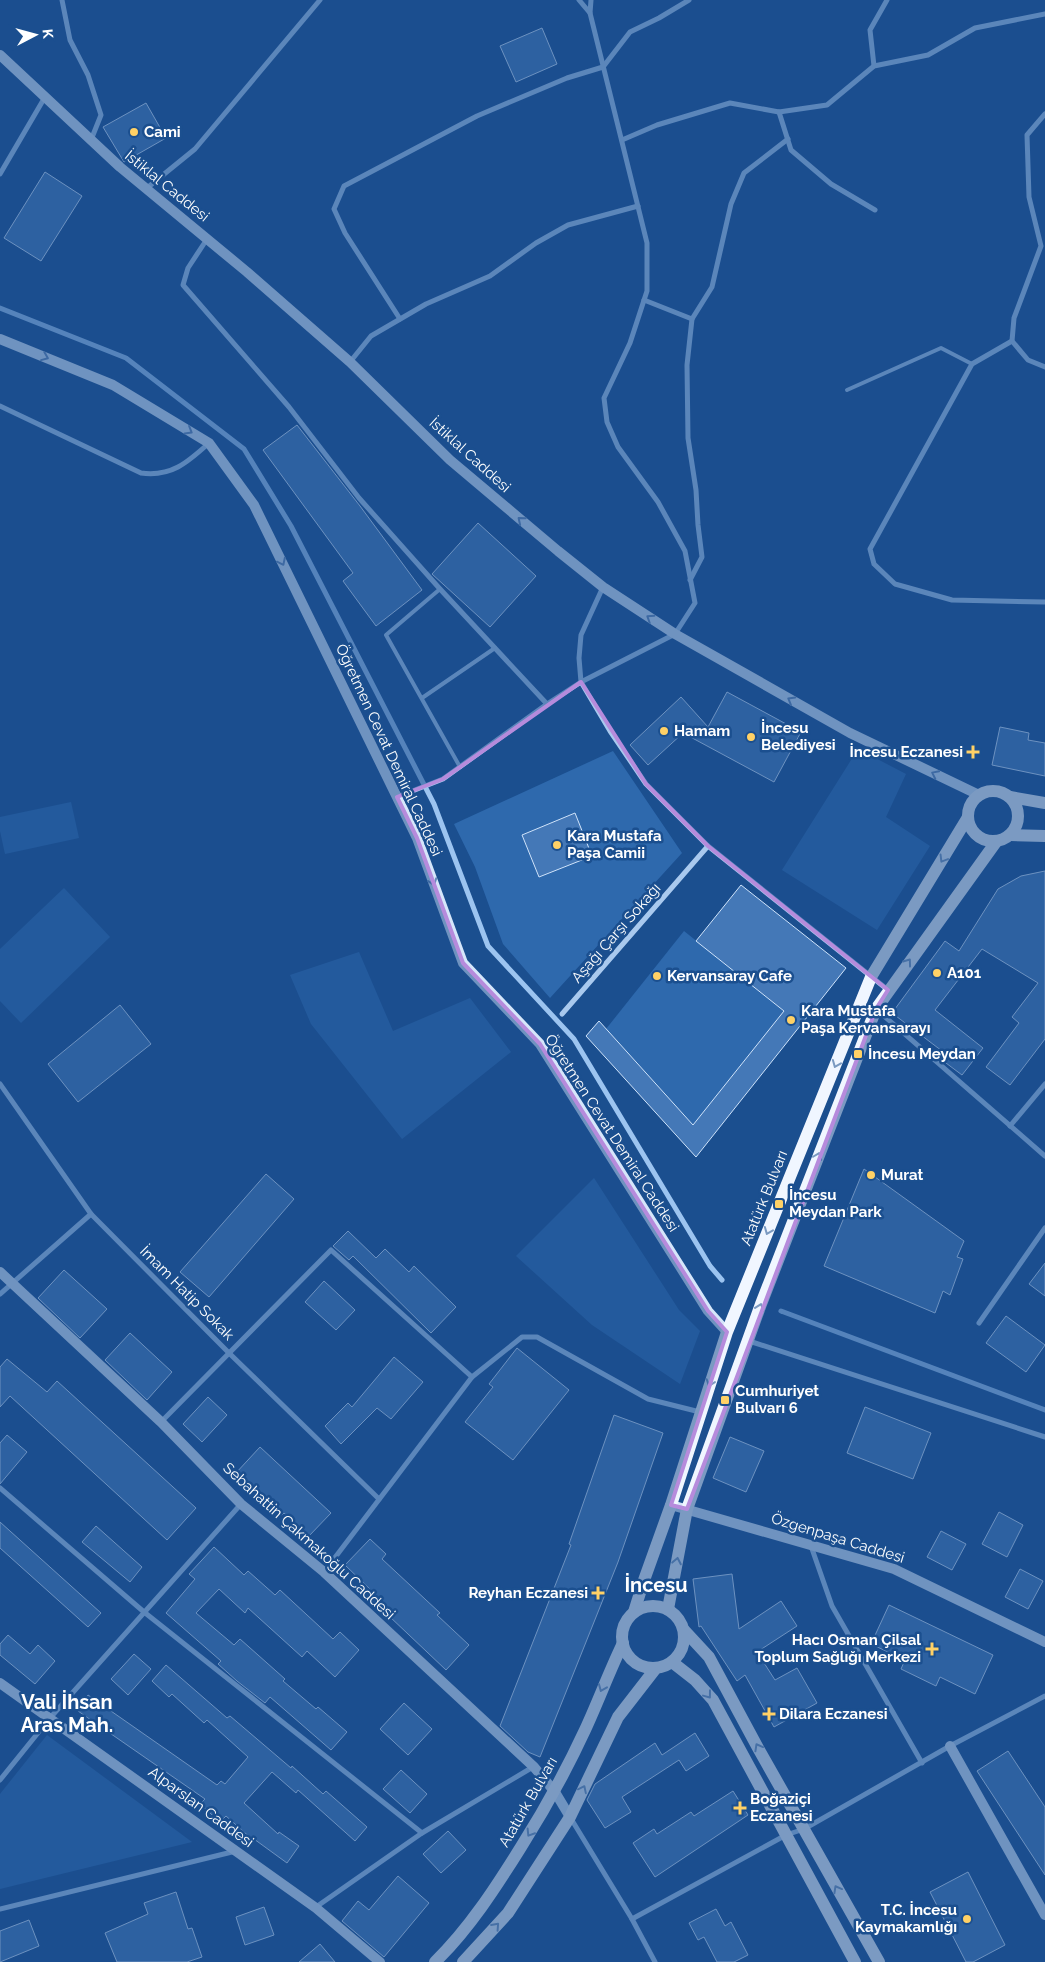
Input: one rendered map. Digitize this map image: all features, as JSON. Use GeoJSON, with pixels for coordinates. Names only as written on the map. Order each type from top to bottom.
{"type":"FeatureCollection","features":[{"type":"Feature","properties":{"kind":"main road","name":"İstiklal Caddesi"},"geometry":{"type":"LineString","coordinates":[[0,55],[120,167],[208,238],[350,362],[450,460],[603,587],[675,634],[850,733],[979,795]]}},
{"type":"Feature","properties":{"kind":"main road","name":"Öğretmen Cevat Demiral Caddesi"},"geometry":{"type":"LineString","coordinates":[[0,339],[113,385],[208,443],[254,504],[417,838],[462,963],[540,1044],[708,1311],[727,1332]]}},
{"type":"Feature","properties":{"kind":"main road"},"geometry":{"type":"LineString","coordinates":[[979,795],[995,791],[1010,797],[1045,803]]}},
{"type":"Feature","properties":{"kind":"main road","name":"Atatürk Bulvarı"},"geometry":{"type":"LineString","coordinates":[[634,1612],[727,1332],[871,977],[968,817],[969,808],[979,795]]}},
{"type":"Feature","properties":{"kind":"main road"},"geometry":{"type":"LineString","coordinates":[[1010,797],[1015,804],[1018,820],[1016,828],[1011,835]]}},
{"type":"Feature","properties":{"kind":"main road"},"geometry":{"type":"LineString","coordinates":[[968,817],[974,832],[987,841],[996,842]]}},
{"type":"Feature","properties":{"kind":"main road"},"geometry":{"type":"LineString","coordinates":[[668,1609],[687,1509],[761,1304],[876,1009],[996,842],[1011,835],[1045,836]]}},
{"type":"Feature","properties":{"kind":"main road","name":"Sebahattin Çakmakoğlu Caddesi"},"geometry":{"type":"LineString","coordinates":[[0,1272],[161,1422],[241,1504],[324,1572],[534,1767],[555,1792],[570,1817]]}},
{"type":"Feature","properties":{"kind":"main road","name":"Özgenpaşa Caddesi"},"geometry":{"type":"LineString","coordinates":[[671,1505],[894,1569],[1045,1642]]}},
{"type":"Feature","properties":{"kind":"main road"},"geometry":{"type":"LineString","coordinates":[[656,1668],[638,1664],[631,1659],[626,1652],[622,1634],[624,1626],[634,1612],[651,1605],[668,1609],[675,1614],[684,1630],[709,1657],[879,1962]]}},
{"type":"Feature","properties":{"kind":"main road"},"geometry":{"type":"LineString","coordinates":[[463,1962],[508,1912],[570,1817],[618,1716],[656,1668],[672,1662],[682,1648],[684,1630]]}},
{"type":"Feature","properties":{"kind":"main road","name":"Atatürk Bulvarı"},"geometry":{"type":"LineString","coordinates":[[435,1962],[449,1948],[498,1884],[555,1792],[586,1729],[606,1678],[623,1643]]}},
{"type":"Feature","properties":{"kind":"main road"},"geometry":{"type":"LineString","coordinates":[[672,1662],[695,1680],[713,1700],[855,1962]]}},
{"type":"Feature","properties":{"kind":"main road","name":"Alparslan Caddesi"},"geometry":{"type":"LineString","coordinates":[[0,1683],[316,1908],[380,1962]]}},
{"type":"Feature","properties":{"kind":"main road"},"geometry":{"type":"LineString","coordinates":[[950,1746],[1045,1915]]}},
{"type":"Feature","properties":{"kind":"street"},"geometry":{"type":"LineString","coordinates":[[62,0],[70,40],[88,75],[100,116],[91,140]]}},
{"type":"Feature","properties":{"kind":"street"},"geometry":{"type":"LineString","coordinates":[[148,188],[195,150],[320,0]]}},
{"type":"Feature","properties":{"kind":"street"},"geometry":{"type":"LineString","coordinates":[[578,0],[590,13]]}},
{"type":"Feature","properties":{"kind":"street"},"geometry":{"type":"LineString","coordinates":[[397,797],[443,778],[581,682],[675,634],[695,603],[684,551],[658,502],[618,447],[607,422],[604,398],[630,343],[647,292],[647,243],[590,13],[591,0]]}},
{"type":"Feature","properties":{"kind":"street"},"geometry":{"type":"LineString","coordinates":[[400,320],[345,233],[334,209],[344,186],[477,116],[567,78],[604,67],[630,32],[659,18],[689,0]]}},
{"type":"Feature","properties":{"kind":"street"},"geometry":{"type":"LineString","coordinates":[[874,66],[870,30],[887,0]]}},
{"type":"Feature","properties":{"kind":"street"},"geometry":{"type":"LineString","coordinates":[[622,140],[657,125],[730,103],[779,112],[827,105],[874,66],[928,55],[975,28],[1045,14]]}},
{"type":"Feature","properties":{"kind":"street"},"geometry":{"type":"LineString","coordinates":[[0,174],[45,97]]}},
{"type":"Feature","properties":{"kind":"street"},"geometry":{"type":"LineString","coordinates":[[779,112],[791,150],[831,184],[875,210]]}},
{"type":"Feature","properties":{"kind":"street"},"geometry":{"type":"LineString","coordinates":[[1045,114],[1027,135],[1029,197],[1041,246],[1014,318],[1012,341],[1028,360],[1045,367]]}},
{"type":"Feature","properties":{"kind":"street"},"geometry":{"type":"LineString","coordinates":[[690,580],[702,556],[696,490],[688,438],[687,365],[692,319],[712,287],[731,204],[744,172],[788,139]]}},
{"type":"Feature","properties":{"kind":"street"},"geometry":{"type":"LineString","coordinates":[[350,362],[371,336],[426,304],[490,276],[536,243],[568,225],[638,206]]}},
{"type":"Feature","properties":{"kind":"street"},"geometry":{"type":"LineString","coordinates":[[208,238],[188,268],[182,285],[289,407],[359,498],[440,589],[547,704]]}},
{"type":"Feature","properties":{"kind":"street"},"geometry":{"type":"LineString","coordinates":[[644,300],[692,319]]}},
{"type":"Feature","properties":{"kind":"street"},"geometry":{"type":"LineString","coordinates":[[1012,341],[972,364],[870,549],[874,564],[895,584],[952,600],[1045,602]]}},
{"type":"Feature","properties":{"kind":"street"},"geometry":{"type":"LineString","coordinates":[[0,406],[140,474],[163,474],[176,469],[189,462],[208,443]]}},
{"type":"Feature","properties":{"kind":"street"},"geometry":{"type":"LineString","coordinates":[[603,587],[581,635],[579,658],[581,682],[610,731],[646,784],[708,846],[888,990]]}},
{"type":"Feature","properties":{"kind":"street","name":"Aşağı Çarşı Sokağı"},"geometry":{"type":"LineString","coordinates":[[562,1014],[708,846]]}},
{"type":"Feature","properties":{"kind":"street"},"geometry":{"type":"LineString","coordinates":[[876,1009],[1045,1156]]}},
{"type":"Feature","properties":{"kind":"street","name":"İmam Hatip Sokak"},"geometry":{"type":"LineString","coordinates":[[0,1084],[91,1214],[379,1499]]}},
{"type":"Feature","properties":{"kind":"street"},"geometry":{"type":"LineString","coordinates":[[1010,1126],[1045,1084]]}},
{"type":"Feature","properties":{"kind":"street"},"geometry":{"type":"LineString","coordinates":[[0,1294],[91,1214]]}},
{"type":"Feature","properties":{"kind":"street"},"geometry":{"type":"LineString","coordinates":[[979,1323],[1045,1228]]}},
{"type":"Feature","properties":{"kind":"street"},"geometry":{"type":"LineString","coordinates":[[161,1422],[331,1250],[472,1377]]}},
{"type":"Feature","properties":{"kind":"street"},"geometry":{"type":"LineString","coordinates":[[324,1572],[472,1377],[522,1337],[537,1337],[648,1399],[700,1412]]}},
{"type":"Feature","properties":{"kind":"street"},"geometry":{"type":"LineString","coordinates":[[748,1341],[1045,1437]]}},
{"type":"Feature","properties":{"kind":"street"},"geometry":{"type":"LineString","coordinates":[[0,1488],[144,1612],[422,1832]]}},
{"type":"Feature","properties":{"kind":"street"},"geometry":{"type":"LineString","coordinates":[[0,1780],[50,1718],[241,1504]]}},
{"type":"Feature","properties":{"kind":"street"},"geometry":{"type":"LineString","coordinates":[[810,1544],[832,1606],[922,1763]]}},
{"type":"Feature","properties":{"kind":"street"},"geometry":{"type":"LineString","coordinates":[[632,1919],[786,1835],[804,1829],[950,1746],[1045,1696]]}},
{"type":"Feature","properties":{"kind":"street"},"geometry":{"type":"LineString","coordinates":[[316,1908],[422,1832],[534,1767]]}},
{"type":"Feature","properties":{"kind":"street"},"geometry":{"type":"LineString","coordinates":[[570,1817],[632,1919],[655,1962]]}},
{"type":"Feature","properties":{"kind":"street"},"geometry":{"type":"LineString","coordinates":[[0,1909],[236,1851]]}},
{"type":"Feature","properties":{"kind":"lane"},"geometry":{"type":"LineString","coordinates":[[847,390],[941,348],[972,364]]}},
{"type":"Feature","properties":{"kind":"lane"},"geometry":{"type":"LineString","coordinates":[[440,589],[386,635],[460,767]]}},
{"type":"Feature","properties":{"kind":"lane"},"geometry":{"type":"LineString","coordinates":[[422,698],[495,648]]}},
{"type":"Feature","properties":{"kind":"highlighted area"},"geometry":{"type":"Polygon","coordinates":[[[581,682],[646,784],[708,846],[888,990],[876,1009],[687,1509],[671,1505],[727,1332],[708,1311],[540,1044],[463,963],[417,838],[397,797],[443,779],[581,682]]]}},
{"type":"Feature","properties":{"kind":"shaded area"},"geometry":{"type":"Polygon","coordinates":[[[858,749],[906,774],[886,817],[930,846],[877,930],[782,870],[858,749]]]}},
{"type":"Feature","properties":{"kind":"shaded area"},"geometry":{"type":"Polygon","coordinates":[[[613,751],[682,853],[550,998],[503,944],[475,867],[454,824],[613,751]]]}},
{"type":"Feature","properties":{"kind":"shaded area"},"geometry":{"type":"Polygon","coordinates":[[[71,802],[79,838],[5,854],[0,831],[0,817],[71,802]]]}},
{"type":"Feature","properties":{"kind":"shaded area"},"geometry":{"type":"Polygon","coordinates":[[[64,888],[110,937],[21,1023],[0,1001],[0,949],[64,888]]]}},
{"type":"Feature","properties":{"kind":"shaded area"},"geometry":{"type":"Polygon","coordinates":[[[684,931],[784,1011],[693,1125],[606,1029],[684,931]]]}},
{"type":"Feature","properties":{"kind":"shaded area"},"geometry":{"type":"Polygon","coordinates":[[[359,952],[393,1031],[470,998],[511,1052],[402,1139],[311,1024],[290,975],[359,952]]]}},
{"type":"Feature","properties":{"kind":"shaded area"},"geometry":{"type":"Polygon","coordinates":[[[594,1178],[679,1310],[700,1331],[680,1384],[592,1325],[516,1256],[594,1178]]]}},
{"type":"Feature","properties":{"kind":"shaded area"},"geometry":{"type":"Polygon","coordinates":[[[47,1735],[192,1842],[0,1889],[0,1794],[47,1735]]]}},
{"type":"Feature","properties":{"kind":"building"},"geometry":{"type":"Polygon","coordinates":[[[542,28],[557,64],[516,82],[500,46],[542,28]]]}},
{"type":"Feature","properties":{"kind":"building","name":"Cami"},"geometry":{"type":"Polygon","coordinates":[[[146,103],[166,138],[124,162],[103,127],[146,103]]]}},
{"type":"Feature","properties":{"kind":"building"},"geometry":{"type":"Polygon","coordinates":[[[45,172],[82,196],[41,261],[4,238],[45,172]]]}},
{"type":"Feature","properties":{"kind":"building"},"geometry":{"type":"Polygon","coordinates":[[[297,425],[422,590],[376,626],[343,581],[353,573],[263,450],[297,425]]]}},
{"type":"Feature","properties":{"kind":"building"},"geometry":{"type":"Polygon","coordinates":[[[478,523],[536,576],[490,627],[432,574],[478,523]]]}},
{"type":"Feature","properties":{"kind":"building","name":"İncesu Belediyesi"},"geometry":{"type":"Polygon","coordinates":[[[727,692],[801,732],[774,782],[683,733],[648,765],[630,745],[681,697],[708,727],[727,692]]]}},
{"type":"Feature","properties":{"kind":"building"},"geometry":{"type":"Polygon","coordinates":[[[1000,727],[1029,733],[1028,740],[1045,743],[1045,776],[992,765],[1000,727]]]}},
{"type":"Feature","properties":{"kind":"building","name":"Kara Mustafa Paşa Camii"},"geometry":{"type":"Polygon","coordinates":[[[575,813],[592,856],[539,877],[522,835],[575,813]]]}},
{"type":"Feature","properties":{"kind":"building"},"geometry":{"type":"Polygon","coordinates":[[[1045,871],[1045,1039],[1010,1085],[986,1067],[1019,1023],[1012,1017],[1038,983],[982,949],[935,1010],[983,1048],[962,1075],[938,1057],[942,1051],[892,1013],[945,941],[959,951],[998,889],[1021,876],[1045,871]]]}},
{"type":"Feature","properties":{"kind":"building","name":"Kara Mustafa Paşa Kervansarayı"},"geometry":{"type":"Polygon","coordinates":[[[741,885],[846,968],[696,1157],[586,1036],[599,1021],[693,1125],[784,1011],[696,941],[741,885]]]}},
{"type":"Feature","properties":{"kind":"building"},"geometry":{"type":"Polygon","coordinates":[[[120,1005],[151,1044],[78,1102],[48,1064],[120,1005]]]}},
{"type":"Feature","properties":{"kind":"building"},"geometry":{"type":"Polygon","coordinates":[[[864,1169],[964,1241],[957,1257],[963,1259],[950,1295],[943,1291],[935,1313],[824,1266],[864,1169]]]}},
{"type":"Feature","properties":{"kind":"building"},"geometry":{"type":"Polygon","coordinates":[[[266,1174],[294,1199],[209,1297],[180,1272],[266,1174]]]}},
{"type":"Feature","properties":{"kind":"building"},"geometry":{"type":"Polygon","coordinates":[[[348,1231],[376,1258],[385,1249],[409,1272],[414,1266],[456,1307],[431,1333],[353,1256],[349,1260],[333,1246],[348,1231]]]}},
{"type":"Feature","properties":{"kind":"building"},"geometry":{"type":"Polygon","coordinates":[[[1045,1263],[1045,1296],[1029,1284],[1045,1263]]]}},
{"type":"Feature","properties":{"kind":"building"},"geometry":{"type":"Polygon","coordinates":[[[64,1270],[107,1309],[80,1338],[38,1298],[64,1270]]]}},
{"type":"Feature","properties":{"kind":"building"},"geometry":{"type":"Polygon","coordinates":[[[324,1281],[355,1310],[336,1330],[305,1302],[324,1281]]]}},
{"type":"Feature","properties":{"kind":"building"},"geometry":{"type":"Polygon","coordinates":[[[1006,1316],[1045,1345],[1026,1372],[986,1343],[1006,1316]]]}},
{"type":"Feature","properties":{"kind":"building"},"geometry":{"type":"Polygon","coordinates":[[[130,1333],[172,1372],[147,1400],[105,1360],[130,1333]]]}},
{"type":"Feature","properties":{"kind":"building"},"geometry":{"type":"Polygon","coordinates":[[[517,1348],[569,1390],[513,1460],[465,1422],[493,1387],[489,1384],[517,1348]]]}},
{"type":"Feature","properties":{"kind":"building"},"geometry":{"type":"Polygon","coordinates":[[[394,1357],[423,1382],[391,1419],[377,1408],[341,1444],[325,1426],[348,1403],[352,1407],[394,1357]]]}},
{"type":"Feature","properties":{"kind":"building"},"geometry":{"type":"Polygon","coordinates":[[[7,1359],[47,1392],[57,1381],[196,1508],[167,1540],[10,1396],[0,1407],[0,1367],[7,1359]]]}},
{"type":"Feature","properties":{"kind":"building"},"geometry":{"type":"Polygon","coordinates":[[[208,1397],[227,1415],[202,1442],[183,1424],[208,1397]]]}},
{"type":"Feature","properties":{"kind":"building"},"geometry":{"type":"Polygon","coordinates":[[[865,1407],[931,1433],[913,1479],[847,1453],[865,1407]]]}},
{"type":"Feature","properties":{"kind":"building"},"geometry":{"type":"Polygon","coordinates":[[[614,1415],[663,1433],[618,1562],[540,1757],[528,1752],[500,1726],[571,1545],[569,1544],[614,1415]]]}},
{"type":"Feature","properties":{"kind":"building"},"geometry":{"type":"Polygon","coordinates":[[[7,1435],[27,1452],[0,1484],[0,1443],[7,1435]]]}},
{"type":"Feature","properties":{"kind":"building"},"geometry":{"type":"Polygon","coordinates":[[[730,1437],[764,1451],[746,1492],[713,1478],[730,1437]]]}},
{"type":"Feature","properties":{"kind":"building"},"geometry":{"type":"Polygon","coordinates":[[[260,1447],[331,1513],[309,1536],[284,1513],[281,1516],[235,1474],[260,1447]]]}},
{"type":"Feature","properties":{"kind":"building"},"geometry":{"type":"Polygon","coordinates":[[[999,1512],[1023,1525],[1007,1557],[982,1544],[999,1512]]]}},
{"type":"Feature","properties":{"kind":"building"},"geometry":{"type":"Polygon","coordinates":[[[0,1522],[101,1613],[88,1627],[0,1548],[0,1522]]]}},
{"type":"Feature","properties":{"kind":"building"},"geometry":{"type":"Polygon","coordinates":[[[96,1526],[142,1567],[130,1582],[82,1542],[96,1526]]]}},
{"type":"Feature","properties":{"kind":"building"},"geometry":{"type":"Polygon","coordinates":[[[941,1531],[966,1544],[952,1570],[927,1557],[941,1531]]]}},
{"type":"Feature","properties":{"kind":"building"},"geometry":{"type":"Polygon","coordinates":[[[370,1539],[386,1554],[382,1559],[440,1613],[437,1615],[469,1645],[446,1670],[370,1598],[374,1593],[345,1565],[370,1539]]]}},
{"type":"Feature","properties":{"kind":"building"},"geometry":{"type":"Polygon","coordinates":[[[214,1547],[244,1575],[248,1571],[275,1595],[280,1590],[333,1639],[340,1632],[359,1650],[335,1677],[307,1651],[302,1657],[248,1608],[245,1613],[219,1589],[196,1613],[234,1645],[240,1639],[285,1679],[283,1681],[347,1732],[331,1750],[270,1697],[265,1703],[237,1681],[218,1664],[221,1661],[166,1613],[195,1579],[189,1574],[214,1547]]]}},
{"type":"Feature","properties":{"kind":"building"},"geometry":{"type":"Polygon","coordinates":[[[1020,1569],[1043,1581],[1028,1609],[1005,1597],[1020,1569]]]}},
{"type":"Feature","properties":{"kind":"building"},"geometry":{"type":"Polygon","coordinates":[[[732,1574],[739,1629],[781,1601],[797,1626],[757,1652],[775,1680],[797,1668],[817,1703],[774,1727],[745,1675],[737,1681],[701,1626],[699,1627],[693,1579],[732,1574]]]}},
{"type":"Feature","properties":{"kind":"building","name":"Hacı Osman Çilsal Toplum Sağlığı Merkezi"},"geometry":{"type":"Polygon","coordinates":[[[889,1605],[993,1655],[975,1694],[940,1677],[936,1686],[901,1669],[905,1660],[871,1644],[889,1605]]]}},
{"type":"Feature","properties":{"kind":"building"},"geometry":{"type":"Polygon","coordinates":[[[8,1635],[30,1654],[38,1645],[55,1661],[35,1684],[0,1655],[0,1644],[8,1635]]]}},
{"type":"Feature","properties":{"kind":"building"},"geometry":{"type":"Polygon","coordinates":[[[134,1654],[151,1669],[128,1695],[111,1679],[134,1654]]]}},
{"type":"Feature","properties":{"kind":"building"},"geometry":{"type":"Polygon","coordinates":[[[166,1665],[227,1718],[230,1716],[291,1768],[292,1766],[323,1794],[326,1791],[367,1827],[355,1841],[298,1790],[296,1793],[272,1772],[244,1803],[278,1834],[279,1832],[299,1846],[287,1863],[253,1840],[226,1816],[220,1822],[200,1804],[205,1799],[78,1711],[88,1695],[217,1785],[221,1781],[225,1784],[248,1757],[207,1720],[204,1723],[172,1694],[169,1697],[152,1681],[166,1665]]]}},
{"type":"Feature","properties":{"kind":"building"},"geometry":{"type":"Polygon","coordinates":[[[404,1703],[432,1729],[408,1755],[380,1729],[404,1703]]]}},
{"type":"Feature","properties":{"kind":"building"},"geometry":{"type":"Polygon","coordinates":[[[695,1733],[709,1756],[686,1771],[679,1760],[622,1797],[631,1812],[605,1828],[587,1800],[595,1784],[655,1743],[662,1755],[695,1733]]]}},
{"type":"Feature","properties":{"kind":"building"},"geometry":{"type":"Polygon","coordinates":[[[1008,1751],[1045,1807],[1045,1875],[977,1771],[1008,1751]]]}},
{"type":"Feature","properties":{"kind":"building"},"geometry":{"type":"Polygon","coordinates":[[[401,1770],[427,1794],[410,1813],[383,1789],[401,1770]]]}},
{"type":"Feature","properties":{"kind":"building"},"geometry":{"type":"Polygon","coordinates":[[[733,1791],[748,1815],[655,1877],[633,1843],[654,1829],[657,1834],[691,1812],[694,1816],[733,1791]]]}},
{"type":"Feature","properties":{"kind":"building"},"geometry":{"type":"Polygon","coordinates":[[[448,1831],[466,1850],[441,1873],[423,1854],[448,1831]]]}},
{"type":"Feature","properties":{"kind":"building","name":"T.C. İncesu Kaymakamlığı"},"geometry":{"type":"Polygon","coordinates":[[[968,1872],[1005,1945],[973,1962],[966,1962],[930,1892],[968,1872]]]}},
{"type":"Feature","properties":{"kind":"building"},"geometry":{"type":"Polygon","coordinates":[[[398,1876],[429,1903],[384,1957],[342,1921],[358,1901],[369,1910],[398,1876]]]}},
{"type":"Feature","properties":{"kind":"building"},"geometry":{"type":"Polygon","coordinates":[[[176,1892],[188,1929],[192,1928],[202,1957],[187,1962],[117,1962],[105,1933],[148,1914],[144,1903],[176,1892]]]}},
{"type":"Feature","properties":{"kind":"building"},"geometry":{"type":"Polygon","coordinates":[[[264,1907],[274,1935],[245,1945],[236,1917],[264,1907]]]}},
{"type":"Feature","properties":{"kind":"building"},"geometry":{"type":"Polygon","coordinates":[[[716,1909],[725,1926],[731,1922],[748,1955],[734,1962],[717,1962],[704,1937],[698,1940],[689,1923],[716,1909]]]}},
{"type":"Feature","properties":{"kind":"building"},"geometry":{"type":"Polygon","coordinates":[[[29,1920],[39,1946],[0,1962],[0,1931],[29,1920]]]}},
{"type":"Feature","properties":{"kind":"building"},"geometry":{"type":"Polygon","coordinates":[[[320,1944],[335,1962],[299,1962],[320,1944]]]}},
{"type":"Feature","properties":{"kind":"waterway"},"geometry":{"type":"LineString","coordinates":[[0,308],[126,358],[244,449],[291,526],[434,804],[488,946],[574,1039],[710,1266],[722,1280]]}},
{"type":"Feature","properties":{"kind":"waterway"},"geometry":{"type":"LineString","coordinates":[[781,1311],[1045,1410]]}},
{"type":"Feature","properties":{"kind":"place","name":"Cami"},"geometry":{"type":"Point","coordinates":[134,132]}},
{"type":"Feature","properties":{"kind":"place","name":"Hamam"},"geometry":{"type":"Point","coordinates":[664,731]}},
{"type":"Feature","properties":{"kind":"place","name":"İncesu Belediyesi"},"geometry":{"type":"Point","coordinates":[751,737]}},
{"type":"Feature","properties":{"kind":"place","name":"İncesu Eczanesi"},"geometry":{"type":"Point","coordinates":[973,752]}},
{"type":"Feature","properties":{"kind":"place","name":"Kara Mustafa Paşa Camii"},"geometry":{"type":"Point","coordinates":[557,845]}},
{"type":"Feature","properties":{"kind":"place","name":"A101"},"geometry":{"type":"Point","coordinates":[937,973]}},
{"type":"Feature","properties":{"kind":"place","name":"Kervansaray Cafe"},"geometry":{"type":"Point","coordinates":[657,976]}},
{"type":"Feature","properties":{"kind":"place","name":"Kara Mustafa Paşa Kervansarayı"},"geometry":{"type":"Point","coordinates":[791,1020]}},
{"type":"Feature","properties":{"kind":"place","name":"İncesu Meydan"},"geometry":{"type":"Point","coordinates":[858,1054]}},
{"type":"Feature","properties":{"kind":"place","name":"Murat"},"geometry":{"type":"Point","coordinates":[871,1175]}},
{"type":"Feature","properties":{"kind":"place","name":"İncesu Meydan Park"},"geometry":{"type":"Point","coordinates":[779,1204]}},
{"type":"Feature","properties":{"kind":"place","name":"Cumhuriyet Bulvarı 6"},"geometry":{"type":"Point","coordinates":[725,1400]}},
{"type":"Feature","properties":{"kind":"place","name":"Reyhan Eczanesi"},"geometry":{"type":"Point","coordinates":[598,1593]}},
{"type":"Feature","properties":{"kind":"place","name":"Hacı Osman Çilsal Toplum Sağlığı Merkezi"},"geometry":{"type":"Point","coordinates":[932,1649]}},
{"type":"Feature","properties":{"kind":"place","name":"Dilara Eczanesi"},"geometry":{"type":"Point","coordinates":[769,1714]}},
{"type":"Feature","properties":{"kind":"place","name":"Boğaziçi Eczanesi"},"geometry":{"type":"Point","coordinates":[740,1808]}},
{"type":"Feature","properties":{"kind":"place","name":"T.C. İncesu Kaymakamlığı"},"geometry":{"type":"Point","coordinates":[967,1919]}},
{"type":"Feature","properties":{"kind":"district","name":"İncesu"},"geometry":{"type":"Point","coordinates":[656,1585]}},
{"type":"Feature","properties":{"kind":"district","name":"Vali İhsan Aras Mah."},"geometry":{"type":"Point","coordinates":[67,1714]}}]}
